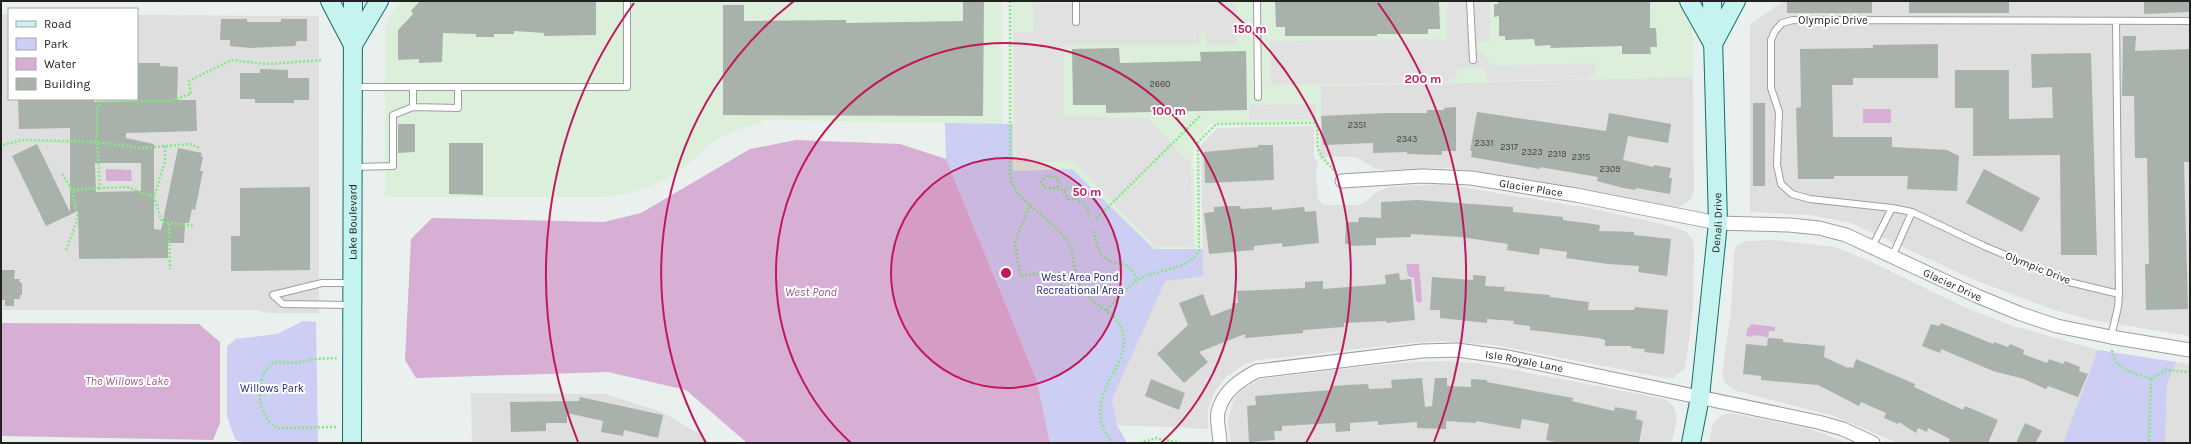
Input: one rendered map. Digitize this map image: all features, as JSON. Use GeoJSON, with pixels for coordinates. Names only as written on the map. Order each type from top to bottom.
{"type":"FeatureCollection","features":[{"type":"Feature","properties":{"kind":"street"},"geometry":{"type":"LineString","coordinates":[[330,1],[353,46]]}},
{"type":"Feature","properties":{"kind":"street","name":"Lake Boulevard"},"geometry":{"type":"LineString","coordinates":[[352,435],[353,1]]}},
{"type":"Feature","properties":{"kind":"street"},"geometry":{"type":"LineString","coordinates":[[353,46],[379,1]]}},
{"type":"Feature","properties":{"kind":"street"},"geometry":{"type":"LineString","coordinates":[[1689,1],[1713,44]]}},
{"type":"Feature","properties":{"kind":"street","name":"Denali Drive"},"geometry":{"type":"LineString","coordinates":[[1691,443],[1700,397],[1718,223],[1712,1]]}},
{"type":"Feature","properties":{"kind":"street"},"geometry":{"type":"LineString","coordinates":[[1713,44],[1736,1]]}},
{"type":"Feature","properties":{"kind":"street","name":"Glacier Place"},"geometry":{"type":"LineString","coordinates":[[1342,181],[1422,176],[1471,178],[1576,195],[1718,223]]}},
{"type":"Feature","properties":{"kind":"street","name":"Glacier Drive"},"geometry":{"type":"LineString","coordinates":[[1718,223],[1789,225],[1819,228],[1846,235],[1977,296],[2021,314],[2057,326],[2111,337],[2190,350]]}},
{"type":"Feature","properties":{"kind":"street","name":"Isle Royale Lane"},"geometry":{"type":"LineString","coordinates":[[1220,443],[1218,413],[1223,400],[1231,388],[1257,370],[1422,351],[1484,352],[1818,422],[1843,429],[1873,443]]}},
{"type":"Feature","properties":{"kind":"lane"},"geometry":{"type":"LineString","coordinates":[[353,86],[627,87],[627,1]]}},
{"type":"Feature","properties":{"kind":"lane"},"geometry":{"type":"LineString","coordinates":[[1076,1],[1076,22]]}},
{"type":"Feature","properties":{"kind":"lane"},"geometry":{"type":"LineString","coordinates":[[1257,1],[1258,97]]}},
{"type":"Feature","properties":{"kind":"lane"},"geometry":{"type":"LineString","coordinates":[[1470,1],[1473,60]]}},
{"type":"Feature","properties":{"kind":"lane","name":"Olympic Drive"},"geometry":{"type":"LineString","coordinates":[[2119,294],[2069,282],[1984,246],[1912,212],[1892,208],[1810,199],[1792,194],[1781,184],[1777,165],[1779,112],[1770,88],[1771,40],[1775,30],[1782,23],[1793,20],[2190,21]]}},
{"type":"Feature","properties":{"kind":"lane"},"geometry":{"type":"LineString","coordinates":[[2111,337],[2118,307],[2119,294],[2116,21]]}},
{"type":"Feature","properties":{"kind":"lane"},"geometry":{"type":"LineString","coordinates":[[413,87],[413,107]]}},
{"type":"Feature","properties":{"kind":"lane"},"geometry":{"type":"LineString","coordinates":[[352,167],[393,166],[393,115],[413,107],[458,108],[458,87]]}},
{"type":"Feature","properties":{"kind":"lane"},"geometry":{"type":"LineString","coordinates":[[1872,247],[1892,208]]}},
{"type":"Feature","properties":{"kind":"lane"},"geometry":{"type":"LineString","coordinates":[[1892,257],[1912,212]]}},
{"type":"Feature","properties":{"kind":"lane"},"geometry":{"type":"LineString","coordinates":[[352,283],[322,283],[273,295],[282,304],[352,305]]}},
{"type":"Feature","properties":{"kind":"path"},"geometry":{"type":"LineString","coordinates":[[1010,1],[1010,178],[1012,187],[1020,197],[1058,227],[1069,245],[1078,281],[1083,292],[1107,310],[1120,325],[1123,342],[1121,359],[1104,391],[1100,408],[1101,422],[1106,434],[1113,443]]}},
{"type":"Feature","properties":{"kind":"path"},"geometry":{"type":"LineString","coordinates":[[100,188],[97,108],[102,101],[169,101],[192,94],[189,81],[231,60],[267,64],[323,60]]}},
{"type":"Feature","properties":{"kind":"path"},"geometry":{"type":"LineString","coordinates":[[1096,219],[1201,115]]}},
{"type":"Feature","properties":{"kind":"path"},"geometry":{"type":"LineString","coordinates":[[1107,310],[1125,290],[1137,281],[1153,273],[1187,263],[1196,257],[1198,251],[1198,142],[1216,124],[1314,123],[1318,129],[1318,147],[1320,154],[1342,181]]}},
{"type":"Feature","properties":{"kind":"path"},"geometry":{"type":"LineString","coordinates":[[3,145],[22,140],[98,142],[144,148],[190,144],[200,148]]}},
{"type":"Feature","properties":{"kind":"path"},"geometry":{"type":"LineString","coordinates":[[165,146],[165,162],[154,197],[162,222],[194,226]]}},
{"type":"Feature","properties":{"kind":"path"},"geometry":{"type":"LineString","coordinates":[[62,174],[72,190],[78,218],[66,250]]}},
{"type":"Feature","properties":{"kind":"path"},"geometry":{"type":"LineString","coordinates":[[1058,187],[1059,180],[1053,176],[1046,176],[1040,182],[1045,188],[1058,187],[1064,190],[1068,199],[1076,198]]}},
{"type":"Feature","properties":{"kind":"path"},"geometry":{"type":"LineString","coordinates":[[1064,190],[1067,187],[1074,192],[1076,198],[1084,204],[1090,217]]}},
{"type":"Feature","properties":{"kind":"path"},"geometry":{"type":"LineString","coordinates":[[72,190],[127,188],[154,197]]}},
{"type":"Feature","properties":{"kind":"path"},"geometry":{"type":"LineString","coordinates":[[1030,204],[1015,242],[1020,276],[1042,273],[1055,278],[1063,287],[1083,292]]}},
{"type":"Feature","properties":{"kind":"path"},"geometry":{"type":"LineString","coordinates":[[170,224],[170,269]]}},
{"type":"Feature","properties":{"kind":"path"},"geometry":{"type":"LineString","coordinates":[[1093,231],[1101,254],[1104,258],[1129,266],[1134,271],[1137,281]]}},
{"type":"Feature","properties":{"kind":"path"},"geometry":{"type":"LineString","coordinates":[[2111,337],[2112,356],[2125,370],[2151,379]]}},
{"type":"Feature","properties":{"kind":"path"},"geometry":{"type":"LineString","coordinates":[[352,358],[313,359],[298,363],[274,362],[266,371],[260,388],[261,403],[267,419],[272,425],[278,428],[352,435]]}},
{"type":"Feature","properties":{"kind":"path"},"geometry":{"type":"LineString","coordinates":[[2151,379],[2166,370],[2190,372]]}},
{"type":"Feature","properties":{"kind":"path"},"geometry":{"type":"LineString","coordinates":[[2149,443],[2151,379]]}},
{"type":"Feature","properties":{"kind":"path"},"geometry":{"type":"LineString","coordinates":[[1140,443],[1156,438],[1180,443]]}},
{"type":"Feature","properties":{"kind":"shaded area"},"geometry":{"type":"Polygon","coordinates":[[[402,1],[1002,1],[1002,124],[764,120],[716,139],[678,173],[649,187],[626,194],[602,197],[385,197],[385,29],[392,12],[402,1]]]}},
{"type":"Feature","properties":{"kind":"shaded area"},"geometry":{"type":"Polygon","coordinates":[[[1012,1],[1680,1],[1686,9],[1693,34],[1693,77],[1321,86],[1320,122],[1211,123],[1193,143],[1196,250],[1154,249],[1072,170],[1013,172],[1012,1]]]}},
{"type":"Feature","properties":{"kind":"shaded area"},"geometry":{"type":"Polygon","coordinates":[[[1447,1],[1490,1],[1490,41],[1478,42],[1478,49],[1493,66],[1595,63],[1595,76],[1589,76],[1589,79],[1486,81],[1485,67],[1457,69],[1457,78],[1452,78],[1452,82],[1271,85],[1270,41],[1447,39],[1447,1]]]}},
{"type":"Feature","properties":{"kind":"shaded area"},"geometry":{"type":"Polygon","coordinates":[[[1783,1],[2190,1],[2190,336],[2092,320],[2054,310],[1972,279],[1851,223],[1810,215],[1750,212],[1750,25],[1783,1]]]}},
{"type":"Feature","properties":{"kind":"shaded area"},"geometry":{"type":"Polygon","coordinates":[[[1033,3],[1236,3],[1237,45],[1206,45],[1206,33],[1199,33],[1200,45],[1064,45],[1064,117],[1148,118],[1191,164],[1193,247],[1155,246],[1073,161],[1016,163],[1014,32],[1034,32],[1033,3]]]}},
{"type":"Feature","properties":{"kind":"shaded area"},"geometry":{"type":"Polygon","coordinates":[[[1,14],[8,14],[8,100],[138,100],[138,15],[319,16],[319,313],[269,313],[255,310],[1,310],[1,14]]]}},
{"type":"Feature","properties":{"kind":"shaded area"},"geometry":{"type":"Polygon","coordinates":[[[1693,77],[1694,191],[1691,199],[1682,206],[1670,208],[1465,170],[1448,168],[1376,169],[1356,157],[1327,157],[1320,160],[1321,86],[1693,77]]]}},
{"type":"Feature","properties":{"kind":"shaded area"},"geometry":{"type":"Polygon","coordinates":[[[1315,104],[1316,119],[1250,120],[1249,105],[1315,104]]]}},
{"type":"Feature","properties":{"kind":"shaded area"},"geometry":{"type":"Polygon","coordinates":[[[1312,126],[1314,128],[1314,157],[1318,163],[1316,171],[1318,199],[1324,205],[1358,205],[1364,203],[1375,193],[1389,187],[1443,184],[1589,208],[1675,227],[1686,232],[1693,240],[1694,253],[1693,310],[1685,368],[1673,378],[1666,378],[1495,345],[1441,341],[1410,343],[1258,360],[1245,364],[1226,377],[1215,391],[1208,410],[1208,429],[1117,425],[1112,400],[1165,280],[1203,276],[1201,145],[1218,128],[1312,126]]]}},
{"type":"Feature","properties":{"kind":"shaded area"},"geometry":{"type":"Polygon","coordinates":[[[1773,240],[1835,247],[1865,259],[1966,308],[2013,326],[2098,350],[2063,443],[1898,443],[1834,416],[1733,390],[1724,381],[1722,373],[1731,313],[1734,253],[1737,245],[1745,241],[1773,240]]]}},
{"type":"Feature","properties":{"kind":"shaded area"},"geometry":{"type":"Polygon","coordinates":[[[1443,361],[1483,364],[1664,399],[1673,406],[1676,414],[1677,421],[1671,443],[1231,443],[1228,421],[1233,401],[1238,393],[1260,379],[1397,363],[1443,361]]]}},
{"type":"Feature","properties":{"kind":"shaded area"},"geometry":{"type":"Polygon","coordinates":[[[2176,362],[2190,364],[2190,443],[2165,443],[2167,384],[2176,362]]]}},
{"type":"Feature","properties":{"kind":"shaded area"},"geometry":{"type":"Polygon","coordinates":[[[471,393],[605,394],[662,412],[698,433],[710,443],[472,443],[471,393]]]}},
{"type":"Feature","properties":{"kind":"shaded area"},"geometry":{"type":"Polygon","coordinates":[[[1729,413],[1807,428],[1848,443],[1709,443],[1713,423],[1729,413]]]}},
{"type":"Feature","properties":{"kind":"green space","name":"West Area Pond Recreational Area"},"geometry":{"type":"Polygon","coordinates":[[[945,123],[1013,124],[1013,171],[1072,169],[1154,249],[1203,249],[1203,276],[1165,281],[1112,400],[1117,425],[1127,443],[1050,443],[1037,381],[946,159],[945,123]]]}},
{"type":"Feature","properties":{"kind":"green space","name":"Willows Park"},"geometry":{"type":"Polygon","coordinates":[[[303,321],[316,322],[318,443],[244,443],[235,439],[227,416],[227,346],[236,339],[277,334],[303,321]]]}},
{"type":"Feature","properties":{"kind":"green space"},"geometry":{"type":"Polygon","coordinates":[[[2098,350],[2176,362],[2167,384],[2165,443],[2063,443],[2098,350]]]}},
{"type":"Feature","properties":{"kind":"water"},"geometry":{"type":"Polygon","coordinates":[[[1863,109],[1891,109],[1891,123],[1863,123],[1863,109]]]}},
{"type":"Feature","properties":{"kind":"water","name":"West Pond"},"geometry":{"type":"Polygon","coordinates":[[[796,140],[900,144],[946,159],[1037,381],[1050,443],[747,443],[686,390],[608,372],[416,378],[405,360],[411,239],[432,218],[604,222],[641,213],[750,149],[796,140]]]}},
{"type":"Feature","properties":{"kind":"water"},"geometry":{"type":"Polygon","coordinates":[[[106,169],[131,170],[132,181],[106,181],[106,169]]]}},
{"type":"Feature","properties":{"kind":"water"},"geometry":{"type":"Polygon","coordinates":[[[1406,264],[1419,264],[1422,300],[1420,303],[1416,301],[1414,278],[1408,276],[1406,264]]]}},
{"type":"Feature","properties":{"kind":"water","name":"The Willows Lake"},"geometry":{"type":"Polygon","coordinates":[[[1,323],[199,324],[220,342],[220,423],[213,440],[1,436],[1,323]]]}},
{"type":"Feature","properties":{"kind":"water"},"geometry":{"type":"Polygon","coordinates":[[[1751,324],[1775,327],[1775,331],[1769,331],[1768,337],[1753,335],[1753,337],[1746,336],[1748,327],[1750,327],[1751,324]]]}},
{"type":"Feature","properties":{"kind":"building"},"geometry":{"type":"Polygon","coordinates":[[[420,1],[596,1],[596,35],[544,36],[544,33],[514,31],[514,34],[494,34],[494,37],[476,37],[476,34],[443,33],[442,62],[419,63],[419,59],[398,60],[398,30],[413,14],[411,11],[420,1]]]}},
{"type":"Feature","properties":{"kind":"building"},"geometry":{"type":"Polygon","coordinates":[[[963,1],[984,1],[983,116],[723,115],[723,5],[744,5],[744,21],[846,20],[846,23],[963,21],[963,1]]]}},
{"type":"Feature","properties":{"kind":"building"},"geometry":{"type":"Polygon","coordinates":[[[1275,1],[1439,1],[1440,29],[1428,29],[1428,34],[1377,34],[1377,36],[1285,36],[1285,27],[1276,27],[1275,1]]]}},
{"type":"Feature","properties":{"kind":"building"},"geometry":{"type":"Polygon","coordinates":[[[1498,1],[1650,1],[1650,28],[1656,28],[1657,47],[1650,47],[1651,54],[1622,54],[1622,46],[1550,48],[1551,45],[1535,46],[1534,39],[1505,40],[1505,36],[1499,36],[1499,16],[1494,17],[1494,4],[1498,4],[1498,1]]]}},
{"type":"Feature","properties":{"kind":"building"},"geometry":{"type":"Polygon","coordinates":[[[1787,1],[1872,1],[1872,13],[1787,13],[1787,1]]]}},
{"type":"Feature","properties":{"kind":"building"},"geometry":{"type":"Polygon","coordinates":[[[1909,1],[2009,1],[2009,13],[1909,13],[1909,1]]]}},
{"type":"Feature","properties":{"kind":"building"},"geometry":{"type":"Polygon","coordinates":[[[2190,1],[2190,12],[2144,14],[2144,2],[2190,1]]]}},
{"type":"Feature","properties":{"kind":"building"},"geometry":{"type":"Polygon","coordinates":[[[221,19],[247,19],[247,22],[281,22],[281,19],[307,19],[307,41],[297,41],[295,46],[250,48],[230,46],[230,40],[220,40],[221,19]]]}},
{"type":"Feature","properties":{"kind":"building"},"geometry":{"type":"Polygon","coordinates":[[[2123,36],[2136,36],[2135,51],[2190,49],[2190,162],[2184,162],[2188,309],[2146,310],[2145,264],[2149,264],[2147,158],[2135,158],[2134,96],[2122,96],[2123,36]]]}},
{"type":"Feature","properties":{"kind":"building"},"geometry":{"type":"Polygon","coordinates":[[[1938,44],[1938,78],[1853,78],[1853,85],[1832,85],[1833,137],[1892,137],[1892,147],[1947,150],[1959,156],[1957,191],[1907,189],[1908,176],[1834,176],[1834,179],[1798,179],[1796,108],[1801,107],[1800,49],[1873,48],[1873,45],[1938,44]]]}},
{"type":"Feature","properties":{"kind":"building"},"geometry":{"type":"Polygon","coordinates":[[[1119,48],[1120,63],[1201,61],[1200,52],[1246,51],[1247,110],[1106,113],[1106,105],[1073,105],[1072,49],[1119,48]]]}},
{"type":"Feature","properties":{"kind":"building"},"geometry":{"type":"Polygon","coordinates":[[[2091,53],[2097,255],[2061,255],[2060,155],[1973,156],[1973,108],[1955,108],[1955,70],[2009,70],[2009,119],[2053,118],[2052,87],[2032,88],[2031,54],[2091,53]]]}},
{"type":"Feature","properties":{"kind":"building"},"geometry":{"type":"Polygon","coordinates":[[[138,63],[160,63],[160,66],[178,67],[177,100],[196,100],[197,131],[126,133],[126,138],[154,144],[154,229],[161,230],[178,148],[202,153],[201,156],[203,157],[200,171],[203,171],[195,210],[192,209],[189,223],[185,223],[184,243],[168,243],[168,258],[79,259],[78,211],[46,226],[12,156],[37,144],[70,212],[70,128],[19,129],[18,100],[94,100],[94,102],[137,101],[138,63]],[[95,163],[96,192],[141,191],[141,163],[95,163]]]}},
{"type":"Feature","properties":{"kind":"building"},"geometry":{"type":"Polygon","coordinates":[[[260,69],[288,70],[288,78],[309,78],[309,100],[294,100],[294,103],[255,103],[255,99],[240,99],[240,73],[260,73],[260,69]]]}},
{"type":"Feature","properties":{"kind":"building"},"geometry":{"type":"Polygon","coordinates":[[[1753,103],[1765,103],[1765,186],[1753,186],[1753,103]]]}},
{"type":"Feature","properties":{"kind":"building"},"geometry":{"type":"Polygon","coordinates":[[[1456,107],[1456,151],[1442,151],[1442,155],[1407,154],[1407,152],[1373,153],[1373,143],[1323,145],[1321,116],[1427,113],[1427,110],[1444,110],[1444,108],[1456,107]]]}},
{"type":"Feature","properties":{"kind":"building"},"geometry":{"type":"Polygon","coordinates":[[[1477,112],[1606,131],[1609,113],[1671,124],[1668,143],[1628,136],[1623,160],[1653,167],[1654,165],[1671,168],[1669,178],[1672,178],[1670,194],[1636,188],[1635,190],[1623,188],[1597,181],[1598,177],[1471,157],[1472,151],[1470,151],[1477,112]]]}},
{"type":"Feature","properties":{"kind":"building"},"geometry":{"type":"Polygon","coordinates":[[[398,124],[415,124],[415,152],[398,153],[398,124]]]}},
{"type":"Feature","properties":{"kind":"building"},"geometry":{"type":"Polygon","coordinates":[[[449,143],[483,143],[483,195],[449,194],[449,143]]]}},
{"type":"Feature","properties":{"kind":"building"},"geometry":{"type":"Polygon","coordinates":[[[1258,145],[1273,145],[1274,180],[1205,183],[1204,152],[1258,147],[1258,145]]]}},
{"type":"Feature","properties":{"kind":"building"},"geometry":{"type":"Polygon","coordinates":[[[1984,169],[2040,198],[2022,232],[1966,203],[1984,169]]]}},
{"type":"Feature","properties":{"kind":"building"},"geometry":{"type":"Polygon","coordinates":[[[310,187],[310,270],[231,271],[231,236],[240,236],[240,188],[310,187]]]}},
{"type":"Feature","properties":{"kind":"building"},"geometry":{"type":"Polygon","coordinates":[[[1417,200],[1513,207],[1513,212],[1563,217],[1563,220],[1600,225],[1599,231],[1634,232],[1634,235],[1671,239],[1667,276],[1638,272],[1639,266],[1608,264],[1566,258],[1567,252],[1540,248],[1539,255],[1507,250],[1508,244],[1461,237],[1411,234],[1411,237],[1376,238],[1376,245],[1349,246],[1350,244],[1345,244],[1346,222],[1358,222],[1359,217],[1381,218],[1381,202],[1417,200]]]}},
{"type":"Feature","properties":{"kind":"building"},"geometry":{"type":"Polygon","coordinates":[[[1240,206],[1241,209],[1272,207],[1272,210],[1304,207],[1305,212],[1316,211],[1319,243],[1282,247],[1282,243],[1254,246],[1254,250],[1209,254],[1204,213],[1214,212],[1214,207],[1240,206]]]}},
{"type":"Feature","properties":{"kind":"building"},"geometry":{"type":"Polygon","coordinates":[[[2,270],[15,270],[14,279],[20,279],[19,282],[22,283],[22,295],[20,295],[20,299],[14,299],[14,306],[5,306],[5,300],[1,300],[2,270]]]}},
{"type":"Feature","properties":{"kind":"building"},"geometry":{"type":"Polygon","coordinates":[[[1399,273],[1400,280],[1411,279],[1415,320],[1386,323],[1386,321],[1344,323],[1344,327],[1303,330],[1303,333],[1245,338],[1245,334],[1199,352],[1208,362],[1184,383],[1157,354],[1188,325],[1179,303],[1203,294],[1211,316],[1232,308],[1232,303],[1238,303],[1237,291],[1305,288],[1305,282],[1323,281],[1323,289],[1386,284],[1385,275],[1399,273]]]}},
{"type":"Feature","properties":{"kind":"building"},"geometry":{"type":"Polygon","coordinates":[[[1473,275],[1486,276],[1485,286],[1505,287],[1504,291],[1550,295],[1550,297],[1589,302],[1588,310],[1634,310],[1635,307],[1668,310],[1664,354],[1644,352],[1645,349],[1631,348],[1631,346],[1605,346],[1605,340],[1598,338],[1530,330],[1530,326],[1513,324],[1514,321],[1487,319],[1487,323],[1440,318],[1440,310],[1430,310],[1432,277],[1473,280],[1473,275]]]}},
{"type":"Feature","properties":{"kind":"building"},"geometry":{"type":"Polygon","coordinates":[[[1941,323],[1993,344],[1994,342],[2008,347],[2010,344],[2024,350],[2023,354],[2047,363],[2049,359],[2063,364],[2065,361],[2080,367],[2079,371],[2088,374],[2078,397],[2048,386],[2046,389],[2024,379],[1993,371],[1941,349],[1940,353],[1922,346],[1931,324],[1939,326],[1941,323]]]}},
{"type":"Feature","properties":{"kind":"building"},"geometry":{"type":"Polygon","coordinates":[[[1768,338],[1783,339],[1783,342],[1825,346],[1824,357],[1848,368],[1853,368],[1856,359],[1915,384],[1914,387],[1963,410],[1965,406],[1998,420],[1988,443],[1948,443],[1950,439],[1928,428],[1927,432],[1918,428],[1916,433],[1899,422],[1898,424],[1884,418],[1886,413],[1861,402],[1859,406],[1818,385],[1761,380],[1761,376],[1743,374],[1746,344],[1767,346],[1768,338]]]}},
{"type":"Feature","properties":{"kind":"building"},"geometry":{"type":"Polygon","coordinates":[[[1422,378],[1425,407],[1432,406],[1435,378],[1447,378],[1447,386],[1471,387],[1471,379],[1487,380],[1487,382],[1573,398],[1572,401],[1614,411],[1615,407],[1637,411],[1636,419],[1643,421],[1639,443],[1559,443],[1546,440],[1549,424],[1522,419],[1520,429],[1476,421],[1476,423],[1446,421],[1446,429],[1417,428],[1417,422],[1378,425],[1378,421],[1350,423],[1350,431],[1336,432],[1335,423],[1282,426],[1282,431],[1274,431],[1275,440],[1249,442],[1247,406],[1256,405],[1255,396],[1332,390],[1332,386],[1347,385],[1368,384],[1369,389],[1392,388],[1391,380],[1422,378]]]}},
{"type":"Feature","properties":{"kind":"building"},"geometry":{"type":"Polygon","coordinates":[[[1151,379],[1185,393],[1179,410],[1145,396],[1151,379]]]}},
{"type":"Feature","properties":{"kind":"building"},"geometry":{"type":"Polygon","coordinates":[[[580,397],[663,415],[658,438],[624,430],[623,436],[601,432],[603,421],[567,413],[567,423],[546,423],[546,431],[511,432],[510,402],[579,401],[580,397]]]}},
{"type":"Feature","properties":{"kind":"building"},"geometry":{"type":"Polygon","coordinates":[[[2025,423],[2042,431],[2035,443],[2016,443],[2025,423]]]}}]}
